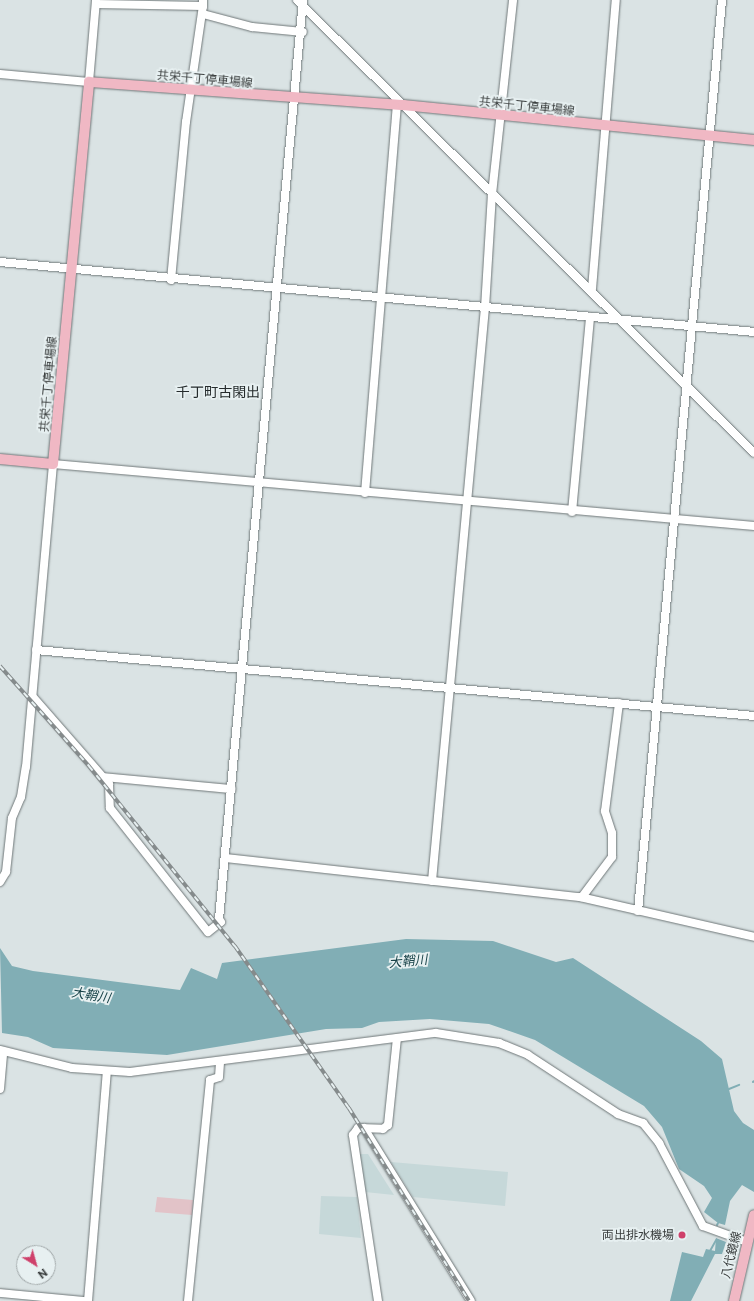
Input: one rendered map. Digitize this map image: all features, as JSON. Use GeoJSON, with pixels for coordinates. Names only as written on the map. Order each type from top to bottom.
{"type":"FeatureCollection","features":[{"type":"Feature","properties":{"kind":"main road","name":"共栄千丁停車場線"},"geometry":{"type":"LineString","coordinates":[[53,464],[73,271],[89,82],[296,100],[400,106],[502,118],[754,140]]}},
{"type":"Feature","properties":{"kind":"main road"},"geometry":{"type":"LineString","coordinates":[[0,459],[53,464]]}},
{"type":"Feature","properties":{"kind":"main road","name":"八代鏡線"},"geometry":{"type":"LineString","coordinates":[[734,1301],[754,1216]]}},
{"type":"Feature","properties":{"kind":"street"},"geometry":{"type":"LineString","coordinates":[[163,0],[203,6],[252,27],[303,32]]}},
{"type":"Feature","properties":{"kind":"street"},"geometry":{"type":"LineString","coordinates":[[432,881],[485,308],[492,194],[502,118],[513,0]]}},
{"type":"Feature","properties":{"kind":"street"},"geometry":{"type":"LineString","coordinates":[[592,289],[616,0]]}},
{"type":"Feature","properties":{"kind":"street"},"geometry":{"type":"LineString","coordinates":[[638,911],[722,0]]}},
{"type":"Feature","properties":{"kind":"street"},"geometry":{"type":"LineString","coordinates":[[0,74],[89,82],[96,2],[203,6]]}},
{"type":"Feature","properties":{"kind":"street"},"geometry":{"type":"LineString","coordinates":[[32,696],[109,784],[110,808],[208,932],[221,922],[219,919],[303,32],[301,2]]}},
{"type":"Feature","properties":{"kind":"street"},"geometry":{"type":"LineString","coordinates":[[301,2],[400,106],[592,289],[754,453]]}},
{"type":"Feature","properties":{"kind":"street"},"geometry":{"type":"LineString","coordinates":[[171,280],[190,90],[203,6]]}},
{"type":"Feature","properties":{"kind":"street"},"geometry":{"type":"LineString","coordinates":[[365,493],[400,106]]}},
{"type":"Feature","properties":{"kind":"street"},"geometry":{"type":"LineString","coordinates":[[0,262],[73,271],[754,332]]}},
{"type":"Feature","properties":{"kind":"street"},"geometry":{"type":"LineString","coordinates":[[572,512],[590,317]]}},
{"type":"Feature","properties":{"kind":"street"},"geometry":{"type":"LineString","coordinates":[[0,882],[6,872],[12,818],[21,797],[32,696],[53,464],[673,521],[754,526]]}},
{"type":"Feature","properties":{"kind":"street"},"geometry":{"type":"LineString","coordinates":[[36,650],[243,667],[754,716]]}},
{"type":"Feature","properties":{"kind":"street"},"geometry":{"type":"LineString","coordinates":[[582,897],[612,857],[612,833],[605,811],[619,703]]}},
{"type":"Feature","properties":{"kind":"street"},"geometry":{"type":"LineString","coordinates":[[103,777],[231,789]]}},
{"type":"Feature","properties":{"kind":"street"},"geometry":{"type":"LineString","coordinates":[[225,858],[582,897],[754,937]]}},
{"type":"Feature","properties":{"kind":"street"},"geometry":{"type":"LineString","coordinates":[[0,1089],[2,1050],[72,1068],[107,1072],[220,1062],[436,1033],[499,1043],[528,1054],[618,1114],[643,1123],[653,1134],[706,1229]]}},
{"type":"Feature","properties":{"kind":"street"},"geometry":{"type":"LineString","coordinates":[[378,1301],[353,1135],[364,1128],[383,1129],[388,1125],[397,1038]]}},
{"type":"Feature","properties":{"kind":"street"},"geometry":{"type":"LineString","coordinates":[[188,1301],[210,1080],[219,1077],[220,1062]]}},
{"type":"Feature","properties":{"kind":"street"},"geometry":{"type":"LineString","coordinates":[[0,1293],[86,1301],[107,1072]]}},
{"type":"Feature","properties":{"kind":"street"},"geometry":{"type":"LineString","coordinates":[[364,1128],[472,1301]]}},
{"type":"Feature","properties":{"kind":"street"},"geometry":{"type":"LineString","coordinates":[[692,1219],[706,1229],[747,1242]]}},
{"type":"Feature","properties":{"kind":"shaded area"},"geometry":{"type":"Polygon","coordinates":[[[358,1154],[368,1154],[394,1195],[365,1192],[358,1154]]]}},
{"type":"Feature","properties":{"kind":"shaded area"},"geometry":{"type":"Polygon","coordinates":[[[391,1162],[508,1172],[505,1206],[413,1197],[391,1162]]]}},
{"type":"Feature","properties":{"kind":"shaded area"},"geometry":{"type":"Polygon","coordinates":[[[321,1196],[357,1197],[361,1238],[319,1234],[321,1196]]]}},
{"type":"Feature","properties":{"kind":"shaded area"},"geometry":{"type":"Polygon","coordinates":[[[157,1197],[193,1200],[192,1215],[155,1212],[157,1197]]]}},
{"type":"Feature","properties":{"kind":"water","name":"大鞘川"},"geometry":{"type":"Polygon","coordinates":[[[406,939],[493,941],[556,962],[573,958],[701,1041],[722,1059],[734,1111],[743,1123],[754,1130],[754,1192],[742,1185],[730,1201],[725,1225],[718,1223],[704,1212],[712,1198],[704,1186],[679,1169],[662,1127],[644,1106],[535,1040],[489,1024],[430,1019],[379,1022],[362,1028],[326,1029],[167,1055],[53,1048],[28,1037],[2,1033],[0,948],[12,966],[33,971],[180,990],[191,968],[217,979],[222,963],[406,939]]]}},
{"type":"Feature","properties":{"kind":"water"},"geometry":{"type":"Polygon","coordinates":[[[716,1238],[726,1242],[722,1254],[715,1254],[691,1301],[670,1301],[682,1252],[703,1257],[706,1249],[715,1251],[716,1238]]]}},
{"type":"Feature","properties":{"kind":"waterway"},"geometry":{"type":"LineString","coordinates":[[729,1089],[739,1085]]}},
{"type":"Feature","properties":{"kind":"waterway"},"geometry":{"type":"LineString","coordinates":[[710,1251],[716,1240]]}},
{"type":"Feature","properties":{"kind":"railway"},"geometry":{"type":"LineString","coordinates":[[0,666],[89,766],[235,946],[349,1108],[469,1301]]}},
{"type":"Feature","properties":{"kind":"place","name":"両出排水機場"},"geometry":{"type":"Point","coordinates":[682,1235]}},
{"type":"Feature","properties":{"kind":"district","name":"千丁町古閑出"},"geometry":{"type":"Point","coordinates":[218,392]}}]}
